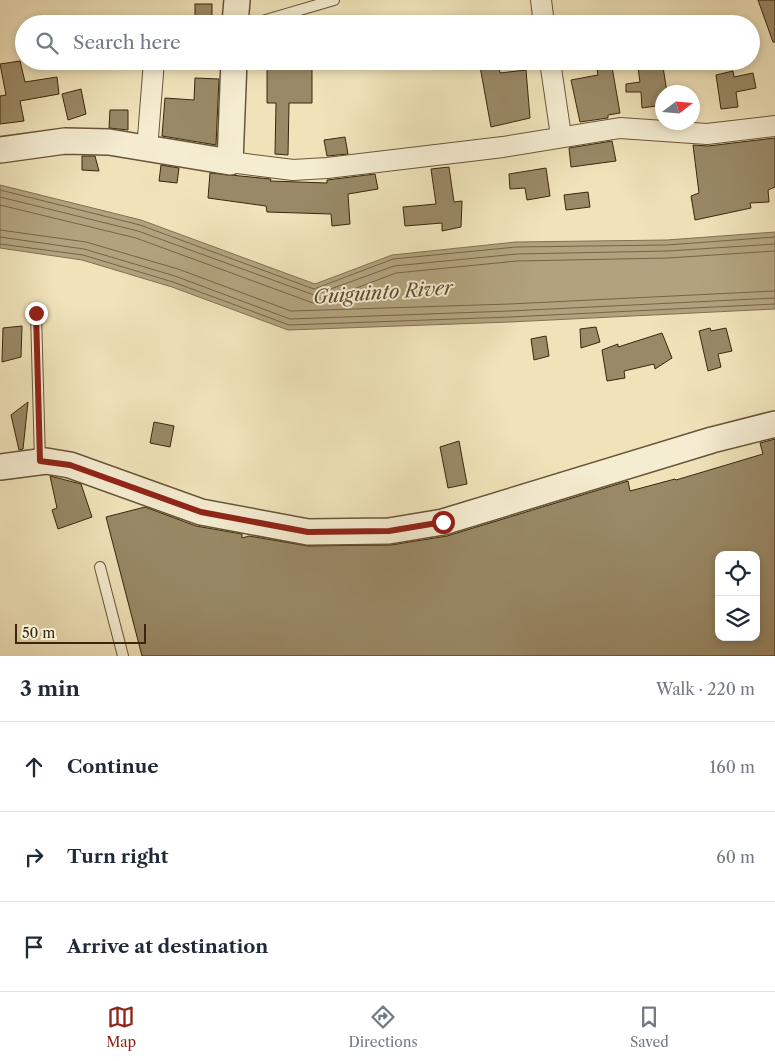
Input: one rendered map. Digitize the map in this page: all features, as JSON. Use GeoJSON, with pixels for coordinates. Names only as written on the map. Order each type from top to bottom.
{"type":"FeatureCollection","features":[{"type":"Feature","properties":{"kind":"street"},"geometry":{"type":"LineString","coordinates":[[235,15],[237,0]]}},
{"type":"Feature","properties":{"kind":"street"},"geometry":{"type":"LineString","coordinates":[[541,0],[543,15]]}},
{"type":"Feature","properties":{"kind":"street"},"geometry":{"type":"LineString","coordinates":[[147,150],[153,70]]}},
{"type":"Feature","properties":{"kind":"street"},"geometry":{"type":"LineString","coordinates":[[230,162],[234,70]]}},
{"type":"Feature","properties":{"kind":"street"},"geometry":{"type":"LineString","coordinates":[[551,70],[561,136]]}},
{"type":"Feature","properties":{"kind":"street"},"geometry":{"type":"LineString","coordinates":[[0,150],[65,141],[108,142],[147,150],[293,170],[326,168],[503,147],[561,136],[620,128],[707,134],[775,126]]}},
{"type":"Feature","properties":{"kind":"street"},"geometry":{"type":"LineString","coordinates":[[0,467],[40,461],[70,465],[201,512],[308,532],[389,531],[443,522],[712,440],[775,424]]}},
{"type":"Feature","properties":{"kind":"lane"},"geometry":{"type":"LineString","coordinates":[[283,15],[334,0]]}},
{"type":"Feature","properties":{"kind":"lane"},"geometry":{"type":"LineString","coordinates":[[36,313],[40,461]]}},
{"type":"Feature","properties":{"kind":"lane"},"geometry":{"type":"LineString","coordinates":[[100,567],[123,656]]}},
{"type":"Feature","properties":{"kind":"water","name":"Guiguinto River"},"geometry":{"type":"Polygon","coordinates":[[[0,185],[141,220],[315,284],[392,255],[516,242],[667,240],[775,232],[775,309],[510,322],[288,330],[172,287],[82,260],[0,248],[0,185]]]}},
{"type":"Feature","properties":{"kind":"building"},"geometry":{"type":"Polygon","coordinates":[[[758,0],[775,0],[775,42],[773,42],[758,0]]]}},
{"type":"Feature","properties":{"kind":"building"},"geometry":{"type":"Polygon","coordinates":[[[195,4],[212,4],[212,15],[195,15],[195,4]]]}},
{"type":"Feature","properties":{"kind":"building"},"geometry":{"type":"Polygon","coordinates":[[[15,62],[15,70],[22,70],[25,82],[57,77],[59,94],[20,101],[24,121],[0,124],[0,96],[6,95],[0,64],[15,62]]]}},
{"type":"Feature","properties":{"kind":"building"},"geometry":{"type":"Polygon","coordinates":[[[267,70],[312,70],[312,103],[289,103],[288,155],[275,154],[276,103],[267,103],[267,70]]]}},
{"type":"Feature","properties":{"kind":"building"},"geometry":{"type":"Polygon","coordinates":[[[481,70],[500,70],[500,73],[526,70],[530,118],[491,127],[481,70]]]}},
{"type":"Feature","properties":{"kind":"building"},"geometry":{"type":"Polygon","coordinates":[[[597,70],[613,70],[620,113],[608,115],[608,118],[580,122],[571,80],[598,75],[597,70]]]}},
{"type":"Feature","properties":{"kind":"building"},"geometry":{"type":"Polygon","coordinates":[[[638,70],[663,70],[666,85],[655,85],[655,106],[642,108],[641,92],[626,92],[626,84],[640,82],[638,70]]]}},
{"type":"Feature","properties":{"kind":"building"},"geometry":{"type":"Polygon","coordinates":[[[733,71],[734,77],[753,73],[756,88],[736,92],[738,107],[721,109],[716,75],[733,71]]]}},
{"type":"Feature","properties":{"kind":"building"},"geometry":{"type":"Polygon","coordinates":[[[195,78],[219,79],[216,145],[162,136],[165,98],[194,100],[195,78]]]}},
{"type":"Feature","properties":{"kind":"building"},"geometry":{"type":"Polygon","coordinates":[[[81,89],[86,114],[68,120],[62,94],[81,89]]]}},
{"type":"Feature","properties":{"kind":"building"},"geometry":{"type":"Polygon","coordinates":[[[110,110],[128,110],[128,130],[109,128],[110,110]]]}},
{"type":"Feature","properties":{"kind":"building"},"geometry":{"type":"Polygon","coordinates":[[[345,137],[348,154],[327,156],[324,140],[345,137]]]}},
{"type":"Feature","properties":{"kind":"building"},"geometry":{"type":"Polygon","coordinates":[[[775,138],[775,187],[768,190],[769,202],[750,203],[751,208],[695,220],[691,196],[699,193],[693,145],[708,146],[775,138]]]}},
{"type":"Feature","properties":{"kind":"building"},"geometry":{"type":"Polygon","coordinates":[[[612,141],[616,161],[571,167],[569,148],[612,141]]]}},
{"type":"Feature","properties":{"kind":"building"},"geometry":{"type":"Polygon","coordinates":[[[82,156],[95,156],[99,171],[82,170],[82,156]]]}},
{"type":"Feature","properties":{"kind":"building"},"geometry":{"type":"Polygon","coordinates":[[[161,165],[179,168],[177,183],[159,181],[161,165]]]}},
{"type":"Feature","properties":{"kind":"building"},"geometry":{"type":"Polygon","coordinates":[[[449,167],[454,202],[462,201],[461,227],[442,231],[442,223],[405,226],[403,207],[436,204],[431,169],[449,167]]]}},
{"type":"Feature","properties":{"kind":"building"},"geometry":{"type":"Polygon","coordinates":[[[546,168],[550,196],[527,200],[525,188],[510,189],[509,174],[546,168]]]}},
{"type":"Feature","properties":{"kind":"building"},"geometry":{"type":"Polygon","coordinates":[[[210,173],[271,179],[270,181],[327,183],[327,180],[375,174],[378,189],[348,194],[350,224],[332,226],[331,214],[267,212],[266,206],[208,198],[210,173]]]}},
{"type":"Feature","properties":{"kind":"building"},"geometry":{"type":"Polygon","coordinates":[[[588,192],[590,207],[566,210],[564,195],[588,192]]]}},
{"type":"Feature","properties":{"kind":"building"},"geometry":{"type":"Polygon","coordinates":[[[22,326],[21,357],[2,362],[3,328],[22,326]]]}},
{"type":"Feature","properties":{"kind":"building"},"geometry":{"type":"Polygon","coordinates":[[[596,327],[600,342],[581,348],[580,329],[596,327]]]}},
{"type":"Feature","properties":{"kind":"building"},"geometry":{"type":"Polygon","coordinates":[[[710,328],[711,331],[726,328],[732,351],[718,354],[721,367],[708,371],[699,331],[710,328]]]}},
{"type":"Feature","properties":{"kind":"building"},"geometry":{"type":"Polygon","coordinates":[[[662,333],[672,358],[655,369],[654,364],[624,371],[625,378],[607,381],[602,350],[662,333]]]}},
{"type":"Feature","properties":{"kind":"building"},"geometry":{"type":"Polygon","coordinates":[[[546,336],[549,356],[534,360],[531,339],[546,336]]]}},
{"type":"Feature","properties":{"kind":"building"},"geometry":{"type":"Polygon","coordinates":[[[28,402],[23,449],[19,450],[11,415],[28,402]]]}},
{"type":"Feature","properties":{"kind":"building"},"geometry":{"type":"Polygon","coordinates":[[[154,422],[174,426],[170,447],[150,443],[154,422]]]}},
{"type":"Feature","properties":{"kind":"building"},"geometry":{"type":"Polygon","coordinates":[[[775,439],[775,656],[142,656],[106,517],[145,507],[196,526],[242,534],[242,538],[249,536],[308,546],[391,545],[447,536],[628,481],[630,491],[676,480],[763,454],[760,443],[775,439]]]}},
{"type":"Feature","properties":{"kind":"building"},"geometry":{"type":"Polygon","coordinates":[[[459,441],[467,484],[448,488],[440,447],[459,441]]]}},
{"type":"Feature","properties":{"kind":"building"},"geometry":{"type":"Polygon","coordinates":[[[50,476],[81,484],[92,517],[58,529],[52,510],[57,508],[50,476]]]}},
{"type":"Feature","properties":{"kind":"route"},"geometry":{"type":"LineString","coordinates":[[36,313],[40,461],[70,465],[201,512],[308,532],[389,531],[443,522]]}}]}
